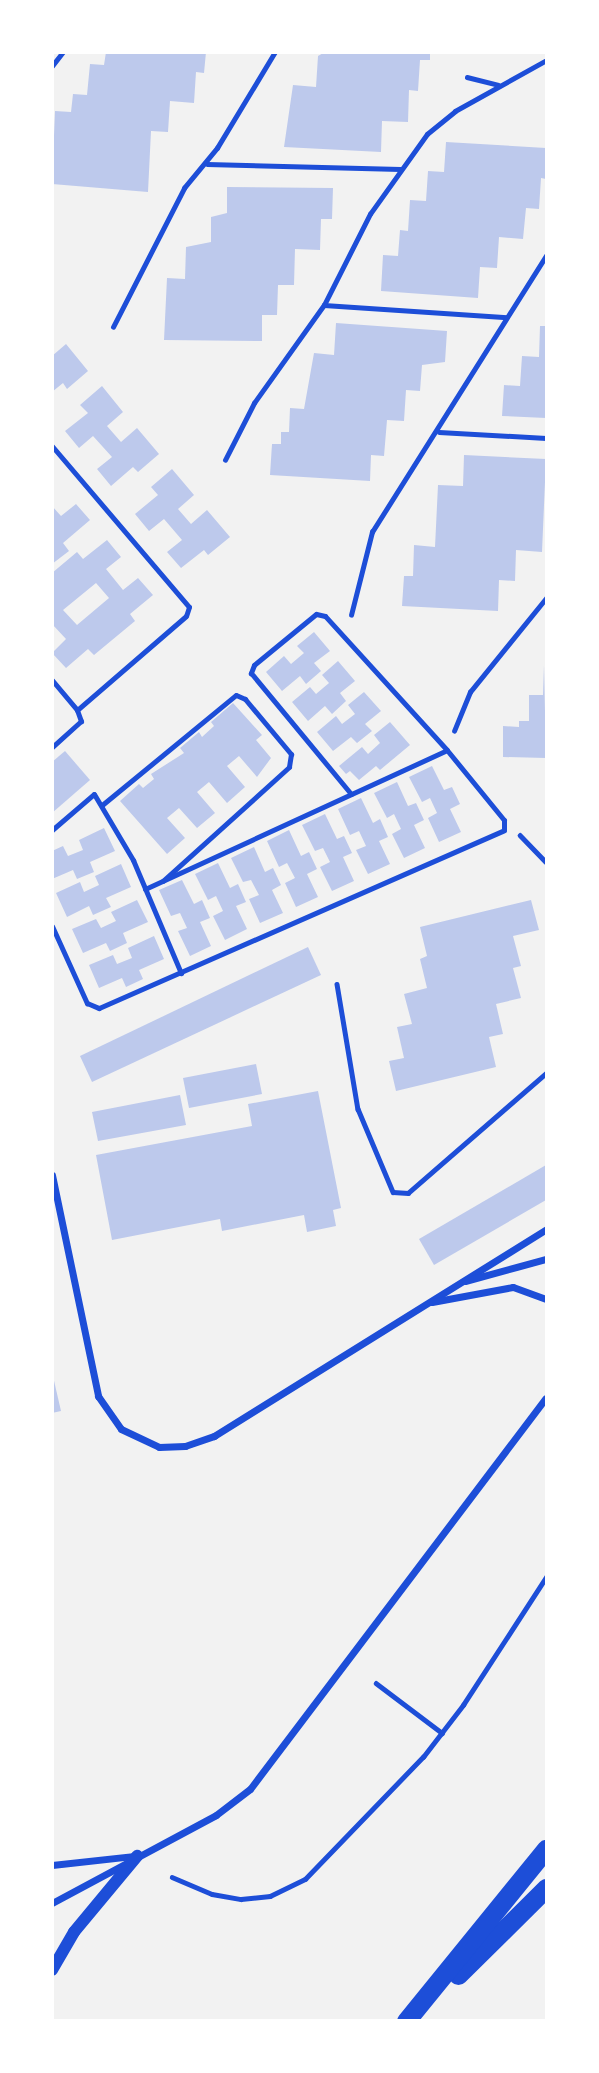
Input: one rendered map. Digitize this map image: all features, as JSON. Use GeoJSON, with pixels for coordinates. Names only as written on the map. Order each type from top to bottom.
{"type":"FeatureCollection","features":[{"type":"Feature","properties":{"kind":"highway"},"geometry":{"type":"LineString","coordinates":[[406,2021],[547,1849]]}},
{"type":"Feature","properties":{"kind":"highway"},"geometry":{"type":"LineString","coordinates":[[506,1900],[547,1860]]}},
{"type":"Feature","properties":{"kind":"highway"},"geometry":{"type":"LineString","coordinates":[[413,2021],[547,1888]]}},
{"type":"Feature","properties":{"kind":"street"},"geometry":{"type":"LineString","coordinates":[[52,1175],[90,1368],[107,1415],[121,1429],[159,1447],[185,1446],[214,1436],[547,1228]]}},
{"type":"Feature","properties":{"kind":"street"},"geometry":{"type":"LineString","coordinates":[[455,1285],[547,1259]]}},
{"type":"Feature","properties":{"kind":"street"},"geometry":{"type":"LineString","coordinates":[[425,1303],[513,1287],[547,1299]]}},
{"type":"Feature","properties":{"kind":"street"},"geometry":{"type":"LineString","coordinates":[[52,1903],[216,1815],[250,1789],[547,1398]]}},
{"type":"Feature","properties":{"kind":"street"},"geometry":{"type":"LineString","coordinates":[[52,1865],[137,1856]]}},
{"type":"Feature","properties":{"kind":"street"},"geometry":{"type":"LineString","coordinates":[[52,1969],[74,1932],[137,1856]]}},
{"type":"Feature","properties":{"kind":"lane"},"geometry":{"type":"LineString","coordinates":[[52,446],[189,607],[186,617],[77,710]]}},
{"type":"Feature","properties":{"kind":"lane"},"geometry":{"type":"LineString","coordinates":[[52,926],[87,1003],[94,1009],[500,834],[506,825],[447,750],[325,617],[317,614],[254,664],[251,673],[351,794]]}},
{"type":"Feature","properties":{"kind":"lane"},"geometry":{"type":"LineString","coordinates":[[52,681],[77,710],[81,721],[52,747]]}},
{"type":"Feature","properties":{"kind":"lane"},"geometry":{"type":"LineString","coordinates":[[102,805],[236,695],[245,699],[291,754],[289,768],[163,881]]}},
{"type":"Feature","properties":{"kind":"lane"},"geometry":{"type":"LineString","coordinates":[[145,889],[447,750]]}},
{"type":"Feature","properties":{"kind":"lane"},"geometry":{"type":"LineString","coordinates":[[52,830],[94,794],[145,889],[181,973]]}},
{"type":"Feature","properties":{"kind":"path"},"geometry":{"type":"LineString","coordinates":[[52,66],[63,52]]}},
{"type":"Feature","properties":{"kind":"path"},"geometry":{"type":"LineString","coordinates":[[113,327],[175,204],[206,164],[275,52]]}},
{"type":"Feature","properties":{"kind":"path"},"geometry":{"type":"LineString","coordinates":[[225,460],[254,403],[324,305],[357,237],[400,169],[427,134],[499,85],[545,61]]}},
{"type":"Feature","properties":{"kind":"path"},"geometry":{"type":"LineString","coordinates":[[467,77],[499,85]]}},
{"type":"Feature","properties":{"kind":"path"},"geometry":{"type":"LineString","coordinates":[[206,164],[400,169]]}},
{"type":"Feature","properties":{"kind":"path"},"geometry":{"type":"LineString","coordinates":[[351,615],[372,532],[439,432],[507,317],[547,256]]}},
{"type":"Feature","properties":{"kind":"path"},"geometry":{"type":"LineString","coordinates":[[324,305],[507,317]]}},
{"type":"Feature","properties":{"kind":"path"},"geometry":{"type":"LineString","coordinates":[[439,432],[547,438]]}},
{"type":"Feature","properties":{"kind":"path"},"geometry":{"type":"LineString","coordinates":[[453,733],[483,674],[547,598]]}},
{"type":"Feature","properties":{"kind":"path"},"geometry":{"type":"LineString","coordinates":[[506,825],[547,862]]}},
{"type":"Feature","properties":{"kind":"path"},"geometry":{"type":"LineString","coordinates":[[337,984],[358,1108],[393,1192],[408,1193],[547,1073]]}},
{"type":"Feature","properties":{"kind":"path"},"geometry":{"type":"LineString","coordinates":[[172,1878],[212,1894],[241,1899],[295,1886],[389,1796],[442,1733],[547,1577]]}},
{"type":"Feature","properties":{"kind":"path"},"geometry":{"type":"LineString","coordinates":[[376,1683],[442,1733]]}},
{"type":"Feature","properties":{"kind":"building"},"geometry":{"type":"Polygon","coordinates":[[[106,52],[206,52],[204,73],[196,72],[194,103],[170,101],[168,132],[151,131],[148,192],[52,184],[55,111],[71,112],[73,94],[87,95],[90,64],[104,65],[106,52]]]}},
{"type":"Feature","properties":{"kind":"building"},"geometry":{"type":"Polygon","coordinates":[[[325,52],[430,52],[430,60],[420,60],[418,91],[409,90],[408,122],[382,121],[381,152],[284,147],[293,85],[316,87],[318,56],[325,52]]]}},
{"type":"Feature","properties":{"kind":"building"},"geometry":{"type":"Polygon","coordinates":[[[446,142],[546,148],[546,179],[541,178],[539,209],[526,208],[523,239],[499,237],[497,268],[480,267],[478,298],[381,291],[383,255],[398,256],[400,230],[408,231],[410,200],[426,201],[428,171],[444,172],[446,142]]]}},
{"type":"Feature","properties":{"kind":"building"},"geometry":{"type":"Polygon","coordinates":[[[227,187],[333,188],[332,219],[321,219],[320,250],[295,249],[294,285],[278,285],[277,315],[262,315],[262,341],[164,340],[167,278],[185,279],[186,247],[211,242],[211,217],[227,213],[227,187]]]}},
{"type":"Feature","properties":{"kind":"building"},"geometry":{"type":"Polygon","coordinates":[[[336,323],[447,331],[445,362],[422,365],[420,391],[406,390],[404,421],[387,420],[384,456],[371,455],[370,481],[270,475],[272,444],[281,444],[281,432],[289,432],[290,408],[304,409],[314,353],[334,355],[336,323]]]}},
{"type":"Feature","properties":{"kind":"building"},"geometry":{"type":"Polygon","coordinates":[[[540,326],[546,326],[546,418],[502,416],[504,385],[520,386],[522,356],[539,357],[540,326]]]}},
{"type":"Feature","properties":{"kind":"building"},"geometry":{"type":"Polygon","coordinates":[[[66,344],[88,371],[67,389],[63,383],[52,392],[52,356],[66,344]]]}},
{"type":"Feature","properties":{"kind":"building"},"geometry":{"type":"Polygon","coordinates":[[[102,386],[123,412],[107,426],[121,442],[137,428],[159,454],[138,472],[133,467],[111,486],[97,469],[112,457],[93,436],[79,448],[65,431],[88,413],[80,405],[102,386]]]}},
{"type":"Feature","properties":{"kind":"building"},"geometry":{"type":"Polygon","coordinates":[[[464,455],[546,459],[542,552],[516,550],[515,581],[499,580],[498,611],[402,606],[404,576],[413,576],[414,545],[435,547],[438,485],[463,486],[464,455]]]}},
{"type":"Feature","properties":{"kind":"building"},"geometry":{"type":"Polygon","coordinates":[[[172,469],[194,495],[178,509],[191,524],[207,510],[230,537],[208,555],[204,550],[181,568],[167,552],[182,540],[164,519],[149,531],[135,514],[158,495],[151,487],[172,469]]]}},
{"type":"Feature","properties":{"kind":"building"},"geometry":{"type":"Polygon","coordinates":[[[76,504],[90,520],[63,543],[69,551],[52,564],[52,506],[61,516],[76,504]]]}},
{"type":"Feature","properties":{"kind":"building"},"geometry":{"type":"Polygon","coordinates":[[[107,540],[121,557],[106,569],[123,590],[138,578],[153,595],[130,614],[135,621],[94,655],[88,649],[66,668],[52,653],[66,639],[52,624],[52,573],[77,552],[83,559],[107,540]],[[96,583],[63,610],[77,625],[109,598],[96,583]]]}},
{"type":"Feature","properties":{"kind":"building"},"geometry":{"type":"Polygon","coordinates":[[[314,632],[330,651],[314,663],[321,671],[306,684],[300,676],[282,691],[266,672],[284,656],[291,664],[304,653],[297,646],[314,632]]]}},
{"type":"Feature","properties":{"kind":"building"},"geometry":{"type":"Polygon","coordinates":[[[338,661],[355,681],[340,693],[346,701],[332,714],[325,706],[308,721],[292,702],[310,687],[316,694],[329,683],[322,675],[338,661]]]}},
{"type":"Feature","properties":{"kind":"building"},"geometry":{"type":"Polygon","coordinates":[[[544,665],[546,758],[503,757],[503,726],[519,727],[519,721],[529,721],[529,695],[543,695],[544,665]]]}},
{"type":"Feature","properties":{"kind":"building"},"geometry":{"type":"Polygon","coordinates":[[[364,692],[381,711],[365,724],[372,731],[357,743],[351,737],[333,751],[317,732],[336,716],[342,724],[355,714],[348,705],[364,692]]]}},
{"type":"Feature","properties":{"kind":"building"},"geometry":{"type":"Polygon","coordinates":[[[233,703],[262,735],[256,740],[271,758],[257,777],[239,756],[227,766],[245,787],[227,803],[209,782],[197,792],[215,813],[197,828],[179,808],[167,818],[185,838],[167,854],[120,801],[139,784],[143,788],[154,779],[151,774],[184,753],[180,748],[199,732],[202,737],[214,726],[211,722],[233,703]]]}},
{"type":"Feature","properties":{"kind":"building"},"geometry":{"type":"Polygon","coordinates":[[[390,722],[410,745],[380,770],[376,766],[359,780],[350,771],[346,774],[339,766],[362,747],[368,754],[380,743],[374,735],[390,722]]]}},
{"type":"Feature","properties":{"kind":"building"},"geometry":{"type":"Polygon","coordinates":[[[65,751],[90,780],[52,813],[52,762],[65,751]]]}},
{"type":"Feature","properties":{"kind":"building"},"geometry":{"type":"Polygon","coordinates":[[[432,766],[444,790],[452,787],[460,804],[450,809],[461,832],[439,842],[428,818],[437,813],[430,798],[422,802],[409,777],[432,766]]]}},
{"type":"Feature","properties":{"kind":"building"},"geometry":{"type":"Polygon","coordinates":[[[397,782],[408,806],[416,803],[424,820],[414,825],[425,848],[404,858],[392,834],[401,829],[394,814],[387,818],[374,793],[397,782]]]}},
{"type":"Feature","properties":{"kind":"building"},"geometry":{"type":"Polygon","coordinates":[[[361,798],[373,823],[380,819],[388,837],[379,841],[390,864],[368,874],[356,850],[366,846],[359,831],[350,835],[338,809],[361,798]]]}},
{"type":"Feature","properties":{"kind":"building"},"geometry":{"type":"Polygon","coordinates":[[[325,814],[337,839],[344,836],[352,853],[343,857],[354,881],[332,891],[320,867],[330,862],[323,848],[315,851],[302,825],[325,814]]]}},
{"type":"Feature","properties":{"kind":"building"},"geometry":{"type":"Polygon","coordinates":[[[104,828],[115,851],[90,862],[94,872],[77,879],[73,870],[52,879],[52,851],[63,846],[68,856],[83,850],[79,840],[104,828]]]}},
{"type":"Feature","properties":{"kind":"building"},"geometry":{"type":"Polygon","coordinates":[[[289,830],[301,856],[309,852],[317,869],[307,874],[318,897],[296,907],[285,883],[295,878],[287,863],[279,867],[267,841],[289,830]]]}},
{"type":"Feature","properties":{"kind":"building"},"geometry":{"type":"Polygon","coordinates":[[[254,847],[265,872],[273,868],[281,885],[272,890],[283,913],[260,923],[249,899],[259,895],[251,880],[243,882],[231,858],[254,847]]]}},
{"type":"Feature","properties":{"kind":"building"},"geometry":{"type":"Polygon","coordinates":[[[218,863],[230,888],[238,884],[246,902],[236,906],[247,929],[225,940],[213,916],[223,911],[216,896],[208,900],[195,874],[218,863]]]}},
{"type":"Feature","properties":{"kind":"building"},"geometry":{"type":"Polygon","coordinates":[[[121,864],[131,887],[106,898],[111,907],[93,915],[89,906],[67,917],[56,893],[80,882],[84,892],[99,885],[95,876],[121,864]]]}},
{"type":"Feature","properties":{"kind":"building"},"geometry":{"type":"Polygon","coordinates":[[[182,880],[194,904],[202,900],[210,918],[200,922],[211,946],[190,956],[178,931],[187,928],[180,913],[171,916],[159,890],[182,880]]]}},
{"type":"Feature","properties":{"kind":"building"},"geometry":{"type":"Polygon","coordinates":[[[137,900],[148,922],[123,933],[127,943],[110,951],[106,943],[83,953],[72,929],[96,919],[101,928],[116,921],[111,912],[137,900]]]}},
{"type":"Feature","properties":{"kind":"building"},"geometry":{"type":"Polygon","coordinates":[[[531,900],[539,930],[513,936],[521,966],[513,968],[521,998],[496,1004],[503,1034],[489,1037],[496,1067],[396,1091],[389,1061],[404,1058],[397,1027],[412,1024],[404,994],[427,988],[420,959],[427,956],[420,927],[531,900]]]}},
{"type":"Feature","properties":{"kind":"building"},"geometry":{"type":"Polygon","coordinates":[[[154,936],[164,959],[139,970],[143,979],[126,987],[122,978],[99,988],[89,965],[113,955],[117,964],[132,958],[128,948],[154,936]]]}},
{"type":"Feature","properties":{"kind":"building"},"geometry":{"type":"Polygon","coordinates":[[[308,947],[321,975],[92,1082],[80,1056],[308,947]]]}},
{"type":"Feature","properties":{"kind":"building"},"geometry":{"type":"Polygon","coordinates":[[[256,1064],[262,1094],[189,1108],[183,1078],[256,1064]]]}},
{"type":"Feature","properties":{"kind":"building"},"geometry":{"type":"Polygon","coordinates":[[[318,1091],[341,1208],[333,1210],[336,1226],[307,1232],[304,1215],[222,1231],[220,1219],[112,1240],[96,1155],[252,1126],[248,1104],[318,1091]]]}},
{"type":"Feature","properties":{"kind":"building"},"geometry":{"type":"Polygon","coordinates":[[[180,1095],[186,1125],[98,1141],[92,1112],[180,1095]]]}},
{"type":"Feature","properties":{"kind":"building"},"geometry":{"type":"Polygon","coordinates":[[[546,1165],[546,1200],[434,1265],[419,1239],[546,1165]]]}},
{"type":"Feature","properties":{"kind":"building"},"geometry":{"type":"Polygon","coordinates":[[[52,1372],[61,1411],[52,1413],[52,1372]]]}}]}
